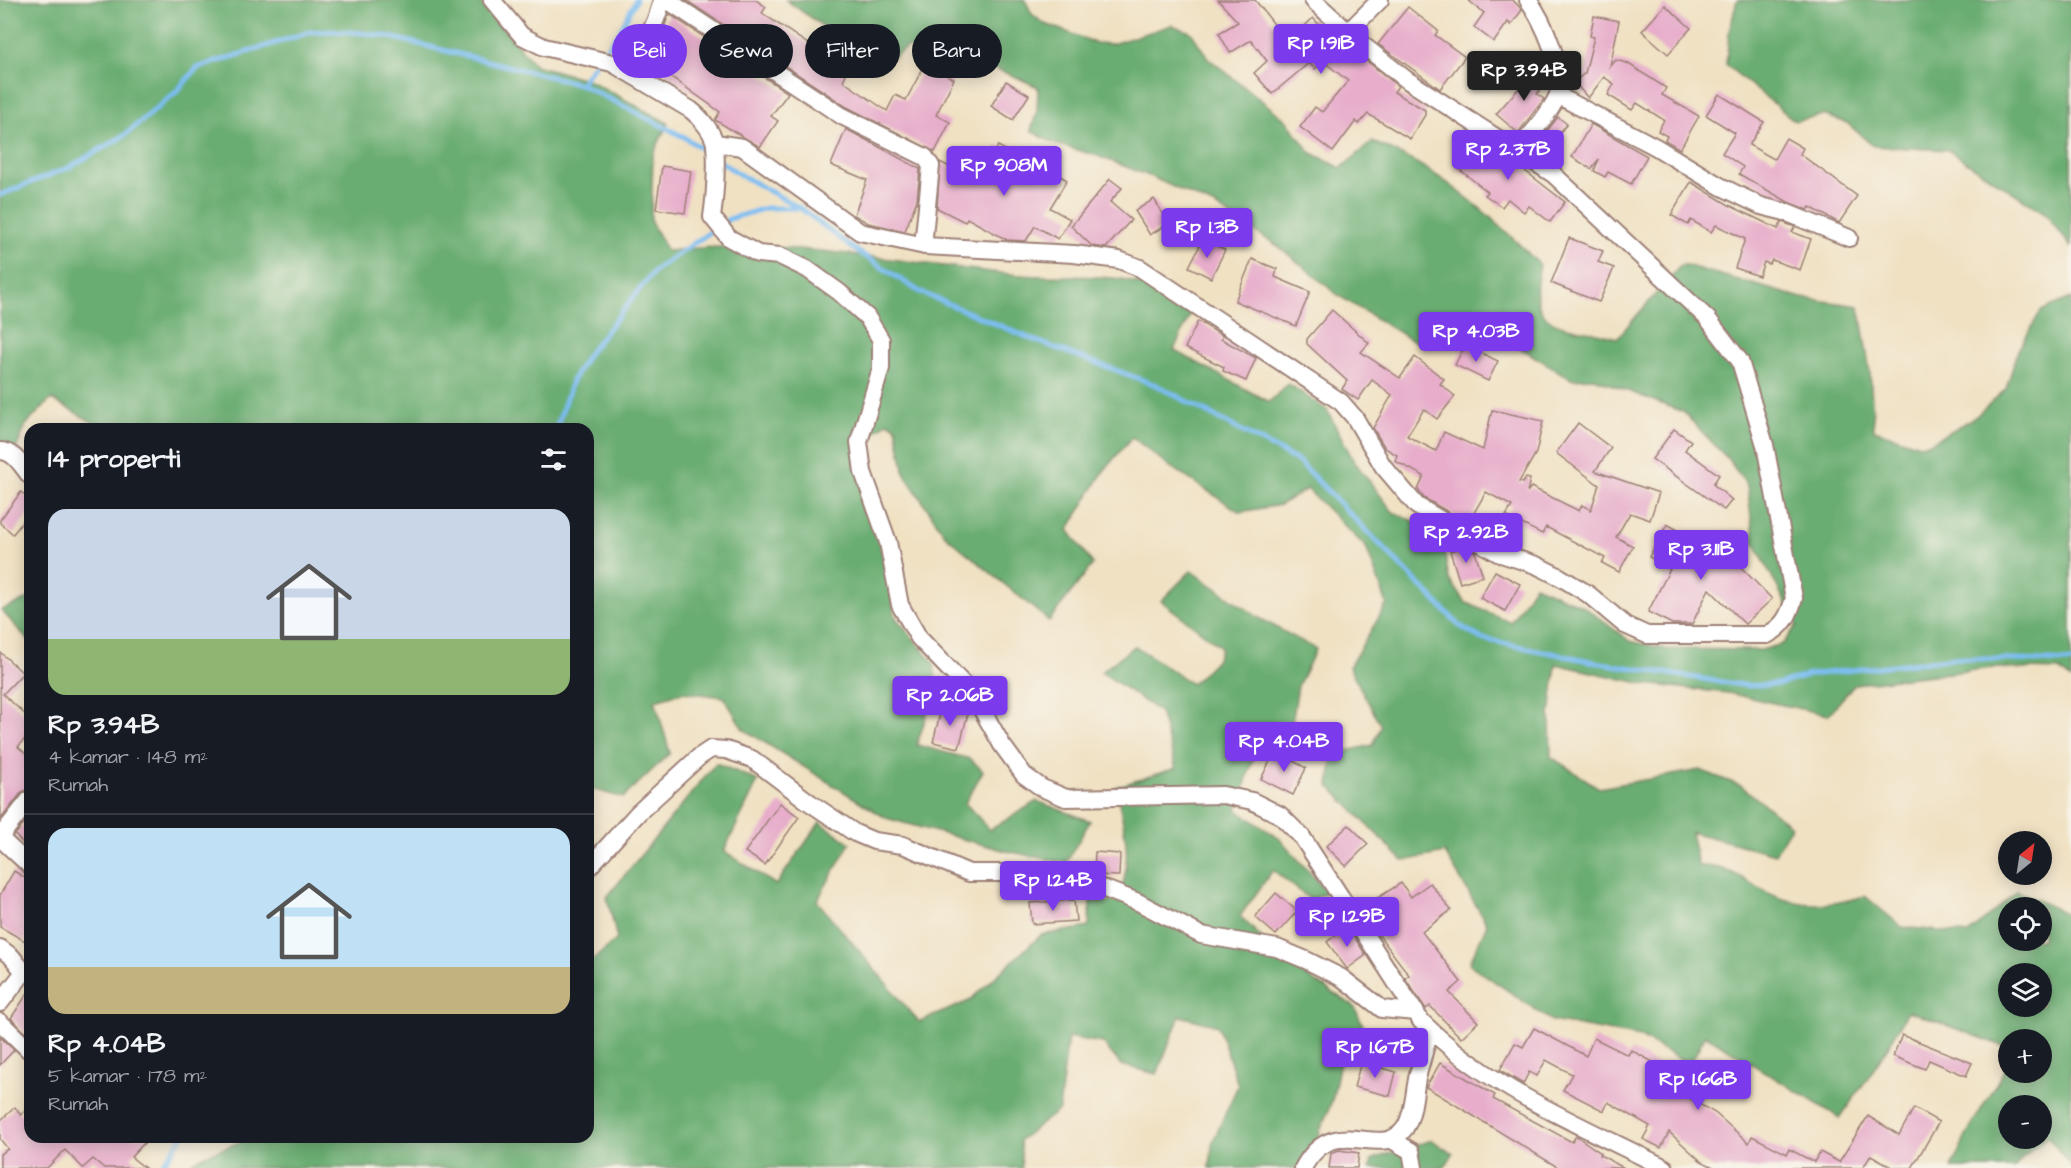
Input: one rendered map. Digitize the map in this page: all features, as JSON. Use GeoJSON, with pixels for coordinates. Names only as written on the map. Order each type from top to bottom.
{"type":"FeatureCollection","features":[{"type":"Feature","properties":{"kind":"street"},"geometry":{"type":"LineString","coordinates":[[492,0],[522,36],[544,47],[612,64]]}},
{"type":"Feature","properties":{"kind":"street"},"geometry":{"type":"LineString","coordinates":[[656,24],[662,0]]}},
{"type":"Feature","properties":{"kind":"street"},"geometry":{"type":"LineString","coordinates":[[667,0],[842,116],[925,157],[931,166],[925,246]]}},
{"type":"Feature","properties":{"kind":"street"},"geometry":{"type":"LineString","coordinates":[[715,143],[742,147],[860,232],[925,246],[1074,254],[1119,260],[1140,268],[1341,402],[1355,418],[1383,466],[1417,506],[1498,553],[1536,565],[1560,577],[1588,594],[1625,625],[1647,635],[1666,636],[1767,635],[1780,628],[1794,598],[1765,445],[1740,361],[1708,320],[1553,174],[1407,80],[1347,33],[1312,0]]}},
{"type":"Feature","properties":{"kind":"street"},"geometry":{"type":"LineString","coordinates":[[1347,33],[1380,0]]}},
{"type":"Feature","properties":{"kind":"street"},"geometry":{"type":"LineString","coordinates":[[1517,150],[1559,96],[1558,74],[1549,38],[1528,0]]}},
{"type":"Feature","properties":{"kind":"street"},"geometry":{"type":"LineString","coordinates":[[638,78],[691,110],[700,118],[715,143],[716,189],[712,217],[729,238],[758,254],[780,256],[807,269],[839,292],[867,317],[881,340],[881,368],[859,442],[863,472],[888,542],[900,605],[919,638],[973,694],[1002,744],[1024,775],[1042,788],[1066,798],[1223,795],[1252,801],[1280,815],[1302,837],[1430,1030],[1471,1064],[1507,1087],[1665,1168]]}},
{"type":"Feature","properties":{"kind":"street"},"geometry":{"type":"LineString","coordinates":[[1559,96],[1656,147],[1720,186],[1761,206],[1785,212],[1849,238]]}},
{"type":"Feature","properties":{"kind":"street"},"geometry":{"type":"LineString","coordinates":[[0,451],[5,451],[18,459],[24,468]]}},
{"type":"Feature","properties":{"kind":"street"},"geometry":{"type":"LineString","coordinates":[[594,861],[638,813],[699,757],[711,749],[726,750],[752,759],[855,833],[874,841],[903,845],[969,873],[1020,873],[1062,878],[1105,889],[1138,902],[1201,934],[1277,948],[1306,960],[1342,978],[1382,1009],[1416,1012]]}},
{"type":"Feature","properties":{"kind":"street"},"geometry":{"type":"LineString","coordinates":[[24,807],[0,838],[24,860]]}},
{"type":"Feature","properties":{"kind":"street"},"geometry":{"type":"LineString","coordinates":[[0,948],[24,968]]}},
{"type":"Feature","properties":{"kind":"street"},"geometry":{"type":"LineString","coordinates":[[0,1003],[24,976]]}},
{"type":"Feature","properties":{"kind":"street"},"geometry":{"type":"LineString","coordinates":[[0,1022],[24,1045]]}},
{"type":"Feature","properties":{"kind":"street"},"geometry":{"type":"LineString","coordinates":[[1302,1168],[1309,1156],[1328,1140],[1341,1137],[1386,1142],[1398,1137],[1408,1122],[1430,1030]]}},
{"type":"Feature","properties":{"kind":"street"},"geometry":{"type":"LineString","coordinates":[[1392,1140],[1411,1151],[1414,1168]]}},
{"type":"Feature","properties":{"kind":"green space"},"geometry":{"type":"Polygon","coordinates":[[[0,0],[478,0],[535,65],[589,80],[668,123],[653,155],[651,222],[667,251],[711,247],[800,249],[1021,275],[1114,278],[1143,286],[1191,313],[1174,350],[1269,402],[1288,384],[1327,410],[1354,461],[1393,512],[1441,534],[1449,579],[1466,603],[1511,622],[1535,585],[1584,607],[1630,641],[1667,649],[1761,650],[1783,644],[1797,625],[1754,542],[1747,485],[1727,458],[1683,412],[1594,378],[1571,379],[1493,331],[1464,326],[1433,345],[1413,341],[1339,296],[1278,246],[1215,206],[1147,175],[1095,155],[1055,144],[1031,131],[1037,111],[1038,87],[1002,72],[1002,24],[912,24],[912,48],[907,47],[900,52],[900,24],[820,24],[786,0],[1025,0],[1032,14],[1043,23],[1096,43],[1112,44],[1172,25],[1191,32],[1208,58],[1286,120],[1310,152],[1341,168],[1372,142],[1419,164],[1462,194],[1503,228],[1540,265],[1536,288],[1538,304],[1544,315],[1554,322],[1617,338],[1682,264],[1802,298],[1859,306],[1870,372],[1874,430],[1920,445],[1932,442],[1975,417],[2006,389],[2018,350],[2041,311],[2071,298],[2071,680],[2059,670],[1992,668],[1855,684],[1828,715],[1728,693],[1644,684],[1556,664],[1550,716],[1551,757],[1599,788],[1700,770],[1741,786],[1791,826],[1775,854],[1691,832],[1698,866],[1723,869],[1771,895],[1794,902],[1814,904],[1834,903],[1865,896],[1902,927],[1968,934],[1998,908],[1998,951],[2052,951],[2052,907],[2071,916],[2071,1166],[2052,1142],[2052,1095],[1998,1095],[1998,1149],[2032,1149],[2015,1168],[1951,1168],[1970,1128],[1998,1081],[1998,1083],[2052,1083],[2052,1029],[1998,1029],[1998,1044],[1908,1011],[1884,1054],[1840,1118],[1705,1035],[1690,1065],[1641,1037],[1552,1021],[1469,964],[1487,924],[1445,853],[1403,861],[1329,786],[1333,754],[1373,745],[1381,726],[1349,667],[1387,604],[1366,547],[1307,489],[1280,505],[1240,512],[1169,466],[1132,437],[1103,472],[1068,530],[1093,564],[1049,621],[945,535],[905,475],[896,427],[888,422],[868,437],[879,540],[896,618],[934,663],[936,684],[917,745],[970,759],[983,771],[965,803],[990,830],[1037,801],[1090,821],[1066,863],[1006,851],[886,818],[743,729],[724,697],[684,692],[655,700],[670,753],[623,798],[594,790],[594,423],[94,423],[51,399],[28,423],[24,423],[24,430],[13,457],[0,458],[0,0]]]}},
{"type":"Feature","properties":{"kind":"green space"},"geometry":{"type":"Polygon","coordinates":[[[1737,0],[2071,0],[2071,247],[2045,213],[1948,150],[1873,146],[1847,123],[1823,115],[1795,121],[1726,65],[1729,33],[1737,0]]]}},
{"type":"Feature","properties":{"kind":"green space"},"geometry":{"type":"Polygon","coordinates":[[[1191,571],[1261,619],[1316,649],[1298,686],[1290,735],[1264,724],[1237,810],[1280,839],[1327,892],[1311,900],[1273,870],[1240,916],[1286,963],[1354,1006],[1367,1034],[1344,1042],[1332,1101],[1320,1131],[1314,1168],[1210,1168],[1212,1144],[1238,1085],[1218,1026],[1180,1016],[1157,1074],[1121,1065],[1103,1043],[1068,1037],[1059,1110],[1020,1140],[1022,1168],[182,1168],[205,1155],[237,1143],[594,1143],[594,959],[617,939],[607,897],[716,763],[758,781],[724,851],[776,885],[820,822],[850,843],[817,901],[919,1022],[969,1001],[1041,935],[1089,927],[1090,900],[1116,902],[1125,874],[1126,845],[1116,787],[1176,768],[1160,712],[1101,672],[1135,646],[1192,684],[1217,659],[1221,647],[1161,601],[1191,571]]]}},
{"type":"Feature","properties":{"kind":"green space"},"geometry":{"type":"Polygon","coordinates":[[[24,600],[24,636],[1,610],[24,600]]]}},
{"type":"Feature","properties":{"kind":"green space"},"geometry":{"type":"Polygon","coordinates":[[[2018,891],[2031,897],[2011,897],[2018,891]]]}},
{"type":"Feature","properties":{"kind":"green space"},"geometry":{"type":"Polygon","coordinates":[[[1432,1140],[1453,1154],[1444,1168],[1370,1168],[1372,1159],[1432,1140]]]}},
{"type":"Feature","properties":{"kind":"building"},"geometry":{"type":"Polygon","coordinates":[[[686,0],[756,0],[766,7],[762,13],[778,24],[722,24],[686,0]]]}},
{"type":"Feature","properties":{"kind":"building"},"geometry":{"type":"Polygon","coordinates":[[[1218,0],[1255,0],[1288,42],[1313,18],[1354,61],[1359,55],[1398,86],[1394,92],[1425,110],[1425,115],[1410,139],[1368,114],[1359,124],[1356,121],[1333,152],[1300,127],[1315,107],[1322,112],[1348,81],[1323,61],[1315,69],[1309,63],[1272,94],[1254,73],[1267,61],[1251,40],[1230,53],[1219,33],[1238,22],[1218,0]]]}},
{"type":"Feature","properties":{"kind":"building"},"geometry":{"type":"Polygon","coordinates":[[[1468,0],[1513,0],[1522,10],[1511,25],[1508,22],[1494,42],[1474,27],[1484,13],[1468,0]]]}},
{"type":"Feature","properties":{"kind":"building"},"geometry":{"type":"Polygon","coordinates":[[[1665,5],[1691,28],[1668,54],[1642,31],[1665,5]]]}},
{"type":"Feature","properties":{"kind":"building"},"geometry":{"type":"Polygon","coordinates":[[[1408,7],[1438,31],[1435,35],[1465,57],[1440,89],[1378,44],[1408,7]]]}},
{"type":"Feature","properties":{"kind":"building"},"geometry":{"type":"Polygon","coordinates":[[[669,14],[684,24],[665,24],[669,14]]]}},
{"type":"Feature","properties":{"kind":"building"},"geometry":{"type":"Polygon","coordinates":[[[1594,16],[1619,21],[1610,67],[1616,60],[1627,63],[1666,88],[1662,95],[1699,116],[1680,149],[1665,140],[1667,136],[1658,131],[1664,120],[1637,103],[1632,110],[1608,95],[1614,84],[1604,77],[1588,98],[1574,82],[1585,73],[1594,37],[1590,36],[1594,16]]]}},
{"type":"Feature","properties":{"kind":"building"},"geometry":{"type":"Polygon","coordinates":[[[687,26],[699,34],[699,78],[765,78],[788,93],[771,116],[778,121],[760,147],[715,120],[720,112],[673,78],[687,78],[687,26]]]}},
{"type":"Feature","properties":{"kind":"building"},"geometry":{"type":"Polygon","coordinates":[[[793,34],[805,42],[805,78],[844,78],[843,81],[887,111],[895,95],[906,100],[918,78],[954,79],[936,115],[950,122],[935,152],[847,107],[793,71],[793,34]]]}},
{"type":"Feature","properties":{"kind":"building"},"geometry":{"type":"Polygon","coordinates":[[[1537,68],[1549,77],[1537,94],[1544,99],[1518,133],[1496,114],[1537,68]]]}},
{"type":"Feature","properties":{"kind":"building"},"geometry":{"type":"Polygon","coordinates":[[[1006,81],[1029,95],[1013,120],[991,106],[1006,81]]]}},
{"type":"Feature","properties":{"kind":"building"},"geometry":{"type":"Polygon","coordinates":[[[1719,94],[1764,122],[1749,145],[1774,159],[1786,138],[1803,148],[1800,154],[1857,196],[1839,223],[1810,207],[1808,210],[1788,202],[1739,174],[1743,167],[1722,153],[1735,133],[1706,115],[1719,94]]]}},
{"type":"Feature","properties":{"kind":"building"},"geometry":{"type":"Polygon","coordinates":[[[1558,117],[1567,124],[1551,143],[1543,136],[1558,117]]]}},
{"type":"Feature","properties":{"kind":"building"},"geometry":{"type":"Polygon","coordinates":[[[1591,124],[1647,156],[1631,184],[1608,172],[1605,177],[1594,171],[1599,159],[1591,169],[1572,157],[1591,124]]]}},
{"type":"Feature","properties":{"kind":"building"},"geometry":{"type":"Polygon","coordinates":[[[846,129],[920,169],[917,200],[905,231],[868,223],[854,215],[867,180],[831,165],[846,129]]]}},
{"type":"Feature","properties":{"kind":"building"},"geometry":{"type":"Polygon","coordinates":[[[1475,140],[1494,153],[1496,150],[1506,156],[1565,202],[1550,222],[1529,206],[1524,212],[1508,199],[1502,207],[1485,195],[1488,192],[1455,166],[1475,140]]]}},
{"type":"Feature","properties":{"kind":"building"},"geometry":{"type":"Polygon","coordinates":[[[998,146],[1039,168],[1041,164],[1067,180],[1050,208],[1070,219],[1058,239],[1035,226],[1026,241],[1007,240],[967,218],[965,222],[937,208],[940,162],[971,178],[979,163],[987,166],[998,146]]]}},
{"type":"Feature","properties":{"kind":"building"},"geometry":{"type":"Polygon","coordinates":[[[662,166],[691,171],[685,213],[656,209],[662,166]]]}},
{"type":"Feature","properties":{"kind":"building"},"geometry":{"type":"Polygon","coordinates":[[[1110,179],[1122,188],[1110,202],[1131,220],[1106,248],[1092,246],[1071,226],[1110,179]]]}},
{"type":"Feature","properties":{"kind":"building"},"geometry":{"type":"Polygon","coordinates":[[[1691,182],[1729,205],[1778,229],[1782,222],[1795,227],[1792,232],[1811,239],[1800,270],[1772,260],[1769,264],[1764,262],[1759,276],[1735,268],[1745,239],[1716,225],[1711,232],[1691,220],[1688,225],[1671,215],[1691,182]]]}},
{"type":"Feature","properties":{"kind":"building"},"geometry":{"type":"Polygon","coordinates":[[[1154,199],[1169,223],[1150,235],[1135,211],[1154,199]]]}},
{"type":"Feature","properties":{"kind":"building"},"geometry":{"type":"Polygon","coordinates":[[[1569,238],[1603,251],[1598,262],[1614,268],[1599,302],[1551,283],[1569,238]]]}},
{"type":"Feature","properties":{"kind":"building"},"geometry":{"type":"Polygon","coordinates":[[[1203,239],[1225,250],[1211,278],[1189,267],[1203,239]]]}},
{"type":"Feature","properties":{"kind":"building"},"geometry":{"type":"Polygon","coordinates":[[[1252,259],[1277,269],[1275,277],[1310,292],[1296,326],[1235,301],[1252,259]]]}},
{"type":"Feature","properties":{"kind":"building"},"geometry":{"type":"Polygon","coordinates":[[[1332,310],[1369,343],[1361,352],[1400,378],[1415,357],[1444,379],[1440,384],[1455,396],[1437,419],[1424,409],[1407,436],[1436,451],[1444,432],[1483,450],[1492,410],[1543,421],[1536,453],[1519,482],[1523,483],[1526,478],[1530,479],[1527,492],[1531,487],[1579,511],[1582,505],[1591,510],[1599,485],[1556,453],[1578,423],[1611,448],[1595,471],[1659,493],[1650,520],[1630,513],[1616,537],[1633,546],[1619,572],[1602,563],[1605,558],[1546,527],[1542,534],[1506,516],[1512,506],[1486,492],[1468,523],[1424,498],[1418,490],[1424,476],[1395,461],[1397,455],[1385,448],[1373,428],[1392,395],[1372,380],[1358,400],[1342,389],[1347,381],[1307,344],[1307,339],[1332,310]]]}},
{"type":"Feature","properties":{"kind":"building"},"geometry":{"type":"Polygon","coordinates":[[[1198,321],[1223,336],[1221,339],[1256,358],[1246,381],[1223,371],[1224,367],[1185,348],[1198,321]]]}},
{"type":"Feature","properties":{"kind":"building"},"geometry":{"type":"Polygon","coordinates":[[[1465,345],[1498,361],[1488,381],[1455,365],[1465,345]]]}},
{"type":"Feature","properties":{"kind":"building"},"geometry":{"type":"Polygon","coordinates":[[[1674,429],[1691,441],[1685,450],[1719,475],[1713,484],[1732,500],[1724,510],[1652,459],[1674,429]]]}},
{"type":"Feature","properties":{"kind":"building"},"geometry":{"type":"Polygon","coordinates":[[[21,492],[24,494],[24,520],[13,534],[0,523],[21,492]]]}},
{"type":"Feature","properties":{"kind":"building"},"geometry":{"type":"Polygon","coordinates":[[[1667,524],[1736,562],[1772,599],[1745,624],[1709,589],[1692,624],[1672,624],[1648,612],[1670,569],[1649,557],[1667,524]]]}},
{"type":"Feature","properties":{"kind":"building"},"geometry":{"type":"Polygon","coordinates":[[[1465,546],[1475,552],[1483,576],[1460,583],[1450,551],[1465,546]]]}},
{"type":"Feature","properties":{"kind":"building"},"geometry":{"type":"Polygon","coordinates":[[[1495,571],[1520,584],[1505,611],[1480,598],[1495,571]]]}},
{"type":"Feature","properties":{"kind":"building"},"geometry":{"type":"Polygon","coordinates":[[[0,652],[23,673],[3,694],[24,713],[24,740],[18,747],[24,752],[24,791],[1,819],[0,652]]]}},
{"type":"Feature","properties":{"kind":"building"},"geometry":{"type":"Polygon","coordinates":[[[942,706],[968,713],[959,748],[933,742],[942,706]]]}},
{"type":"Feature","properties":{"kind":"building"},"geometry":{"type":"Polygon","coordinates":[[[1275,751],[1306,768],[1293,795],[1261,779],[1275,751]]]}},
{"type":"Feature","properties":{"kind":"building"},"geometry":{"type":"Polygon","coordinates":[[[780,803],[799,817],[765,865],[745,852],[780,803]]]}},
{"type":"Feature","properties":{"kind":"building"},"geometry":{"type":"Polygon","coordinates":[[[24,824],[24,845],[15,835],[24,824]]]}},
{"type":"Feature","properties":{"kind":"building"},"geometry":{"type":"Polygon","coordinates":[[[1349,825],[1368,844],[1346,866],[1326,846],[1349,825]]]}},
{"type":"Feature","properties":{"kind":"building"},"geometry":{"type":"Polygon","coordinates":[[[1095,852],[1120,854],[1119,876],[1094,875],[1095,852]]]}},
{"type":"Feature","properties":{"kind":"building"},"geometry":{"type":"Polygon","coordinates":[[[14,871],[24,877],[24,940],[0,927],[0,895],[14,871]]]}},
{"type":"Feature","properties":{"kind":"building"},"geometry":{"type":"Polygon","coordinates":[[[1401,883],[1411,897],[1430,883],[1451,910],[1422,932],[1461,982],[1449,992],[1478,1022],[1461,1038],[1430,1006],[1426,1009],[1405,978],[1409,975],[1372,926],[1382,918],[1371,902],[1401,883]]]}},
{"type":"Feature","properties":{"kind":"building"},"geometry":{"type":"Polygon","coordinates":[[[1276,893],[1297,911],[1276,935],[1255,917],[1276,893]]]}},
{"type":"Feature","properties":{"kind":"building"},"geometry":{"type":"Polygon","coordinates":[[[1074,900],[1076,921],[1032,924],[1030,903],[1074,900]]]}},
{"type":"Feature","properties":{"kind":"building"},"geometry":{"type":"Polygon","coordinates":[[[1347,926],[1366,955],[1347,969],[1327,942],[1347,926]]]}},
{"type":"Feature","properties":{"kind":"building"},"geometry":{"type":"Polygon","coordinates":[[[24,999],[24,1031],[11,1018],[24,999]]]}},
{"type":"Feature","properties":{"kind":"building"},"geometry":{"type":"Polygon","coordinates":[[[1534,1028],[1586,1056],[1594,1038],[1628,1055],[1631,1050],[1662,1067],[1656,1079],[1715,1113],[1749,1143],[1752,1136],[1787,1154],[1789,1149],[1814,1162],[1820,1152],[1839,1162],[1868,1116],[1899,1135],[1914,1108],[1939,1122],[1912,1168],[1894,1168],[1871,1155],[1863,1168],[1715,1168],[1701,1161],[1669,1132],[1661,1148],[1643,1139],[1650,1126],[1608,1102],[1604,1111],[1563,1090],[1572,1074],[1546,1060],[1537,1076],[1529,1072],[1523,1084],[1500,1070],[1515,1043],[1523,1047],[1534,1028]]]}},
{"type":"Feature","properties":{"kind":"building"},"geometry":{"type":"Polygon","coordinates":[[[1902,1035],[1972,1063],[1966,1076],[1929,1060],[1925,1069],[1893,1056],[1902,1035]]]}},
{"type":"Feature","properties":{"kind":"building"},"geometry":{"type":"Polygon","coordinates":[[[0,1037],[14,1050],[0,1065],[0,1037]]]}},
{"type":"Feature","properties":{"kind":"building"},"geometry":{"type":"Polygon","coordinates":[[[1361,1062],[1396,1072],[1390,1096],[1354,1087],[1361,1062]]]}},
{"type":"Feature","properties":{"kind":"building"},"geometry":{"type":"Polygon","coordinates":[[[1440,1063],[1495,1095],[1493,1099],[1572,1142],[1576,1136],[1601,1153],[1600,1155],[1624,1168],[1559,1168],[1426,1087],[1440,1063]]]}},
{"type":"Feature","properties":{"kind":"building"},"geometry":{"type":"Polygon","coordinates":[[[15,1107],[21,1115],[24,1112],[24,1143],[144,1143],[131,1157],[145,1168],[104,1168],[93,1159],[83,1168],[65,1150],[47,1168],[0,1168],[0,1154],[8,1149],[0,1139],[0,1121],[15,1107]]]}},
{"type":"Feature","properties":{"kind":"building"},"geometry":{"type":"Polygon","coordinates":[[[1339,1150],[1359,1153],[1357,1168],[1329,1168],[1331,1153],[1339,1150]]]}},
{"type":"Feature","properties":{"kind":"waterway"},"geometry":{"type":"LineString","coordinates":[[580,84],[619,32],[636,0]]}},
{"type":"Feature","properties":{"kind":"waterway"},"geometry":{"type":"LineString","coordinates":[[0,195],[70,167],[125,135],[176,92],[197,68],[310,32],[331,31],[394,38],[580,84],[684,137],[739,174],[798,207]]}},
{"type":"Feature","properties":{"kind":"waterway"},"geometry":{"type":"LineString","coordinates":[[558,423],[572,381],[588,354],[655,270],[729,219],[766,208],[800,208],[851,247],[920,292],[1034,340],[1156,385],[1298,461],[1460,626],[1482,639],[1600,663],[1748,686],[1780,684],[1809,675],[1956,658],[2071,662]]}},
{"type":"Feature","properties":{"kind":"waterway"},"geometry":{"type":"LineString","coordinates":[[160,1168],[178,1143]]}}]}
